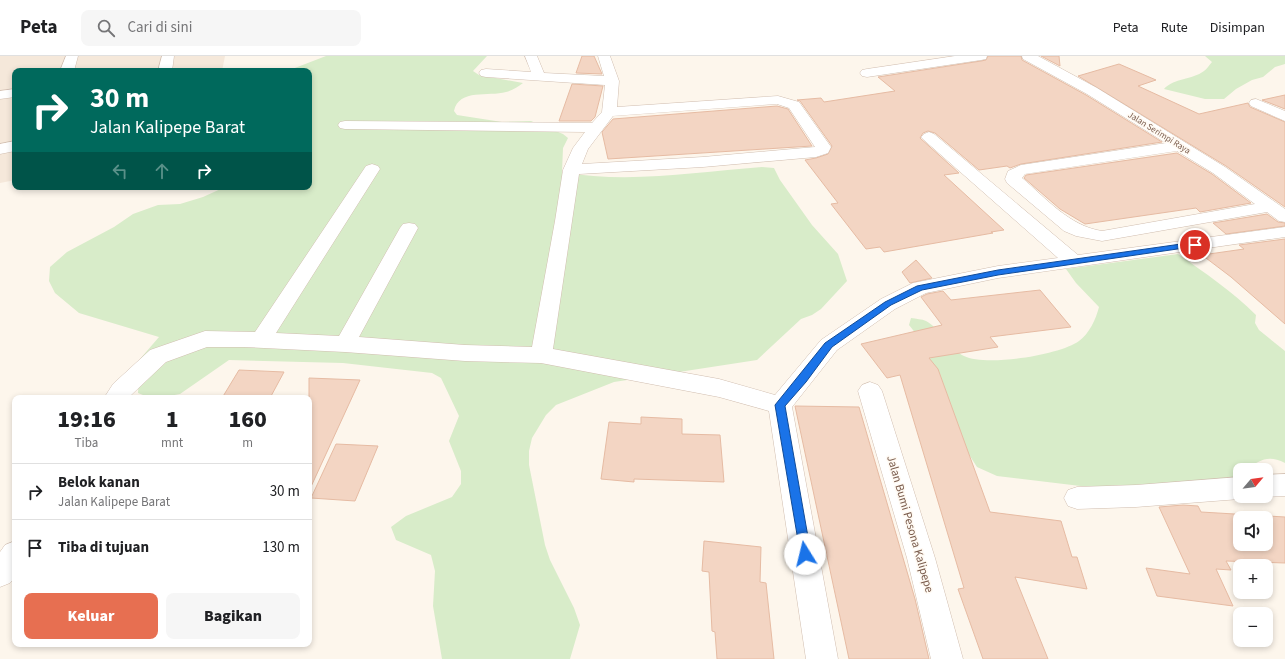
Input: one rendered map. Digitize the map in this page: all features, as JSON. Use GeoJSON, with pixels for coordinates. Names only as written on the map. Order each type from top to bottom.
{"type":"FeatureCollection","features":[{"type":"Feature","properties":{"kind":"street"},"geometry":{"type":"LineString","coordinates":[[68,68],[72,56]]}},
{"type":"Feature","properties":{"kind":"street"},"geometry":{"type":"LineString","coordinates":[[166,68],[168,56]]}},
{"type":"Feature","properties":{"kind":"street"},"geometry":{"type":"LineString","coordinates":[[531,56],[539,76]]}},
{"type":"Feature","properties":{"kind":"street"},"geometry":{"type":"LineString","coordinates":[[540,355],[564,221],[571,170],[581,148],[609,112],[612,81],[604,56]]}},
{"type":"Feature","properties":{"kind":"street"},"geometry":{"type":"LineString","coordinates":[[867,73],[981,56]]}},
{"type":"Feature","properties":{"kind":"street","name":"Jalan Serimpi Raya"},"geometry":{"type":"LineString","coordinates":[[1028,56],[1092,91],[1219,170],[1271,206],[1285,218]]}},
{"type":"Feature","properties":{"kind":"street"},"geometry":{"type":"LineString","coordinates":[[486,73],[612,81]]}},
{"type":"Feature","properties":{"kind":"street"},"geometry":{"type":"LineString","coordinates":[[0,95],[12,93]]}},
{"type":"Feature","properties":{"kind":"street"},"geometry":{"type":"LineString","coordinates":[[571,170],[741,159],[816,152],[822,150],[823,147],[794,105],[778,100],[609,112]]}},
{"type":"Feature","properties":{"kind":"street"},"geometry":{"type":"LineString","coordinates":[[1256,103],[1285,117]]}},
{"type":"Feature","properties":{"kind":"street"},"geometry":{"type":"LineString","coordinates":[[345,125],[597,128]]}},
{"type":"Feature","properties":{"kind":"street"},"geometry":{"type":"LineString","coordinates":[[930,137],[1075,262]]}},
{"type":"Feature","properties":{"kind":"street"},"geometry":{"type":"LineString","coordinates":[[1180,146],[1021,170],[1014,174],[1013,179],[1070,227],[1086,234],[1102,236],[1271,206]]}},
{"type":"Feature","properties":{"kind":"street"},"geometry":{"type":"LineString","coordinates":[[0,149],[12,147]]}},
{"type":"Feature","properties":{"kind":"street"},"geometry":{"type":"LineString","coordinates":[[261,340],[372,169]]}},
{"type":"Feature","properties":{"kind":"street"},"geometry":{"type":"LineString","coordinates":[[345,344],[408,228]]}},
{"type":"Feature","properties":{"kind":"street"},"geometry":{"type":"LineString","coordinates":[[780,405],[802,380],[829,345],[888,304],[920,288],[998,272],[1285,232]]}},
{"type":"Feature","properties":{"kind":"street"},"geometry":{"type":"LineString","coordinates":[[118,395],[121,390],[158,356],[205,339],[345,344],[465,353],[540,355],[719,388],[780,405]]}},
{"type":"Feature","properties":{"kind":"street","name":"Jalan Bumi Pesona Kalipepe"},"geometry":{"type":"LineString","coordinates":[[870,391],[921,558],[947,659]]}},
{"type":"Feature","properties":{"kind":"street"},"geometry":{"type":"LineString","coordinates":[[780,405],[822,659]]}},
{"type":"Feature","properties":{"kind":"street"},"geometry":{"type":"LineString","coordinates":[[1273,485],[1285,484]]}},
{"type":"Feature","properties":{"kind":"street"},"geometry":{"type":"LineString","coordinates":[[1077,498],[1136,496],[1233,489]]}},
{"type":"Feature","properties":{"kind":"street"},"geometry":{"type":"LineString","coordinates":[[0,574],[12,558]]}},
{"type":"Feature","properties":{"kind":"shaded area"},"geometry":{"type":"Polygon","coordinates":[[[0,56],[225,56],[223,68],[12,68],[12,181],[0,183],[0,56]]]}},
{"type":"Feature","properties":{"kind":"green space"},"geometry":{"type":"Polygon","coordinates":[[[326,56],[487,56],[473,71],[479,75],[523,83],[506,92],[468,96],[457,104],[454,111],[457,115],[502,122],[531,121],[563,134],[568,138],[563,148],[562,172],[612,177],[637,177],[762,167],[774,168],[780,180],[812,225],[838,254],[847,281],[821,309],[812,315],[801,319],[757,360],[614,382],[556,405],[546,415],[532,438],[529,451],[529,465],[545,545],[550,560],[574,608],[580,625],[570,659],[442,659],[433,606],[435,571],[431,555],[396,540],[391,527],[406,516],[452,497],[461,484],[461,471],[449,441],[459,416],[441,378],[432,373],[343,363],[229,360],[180,394],[143,395],[138,393],[140,359],[159,337],[79,313],[55,293],[49,281],[50,267],[67,252],[114,227],[133,214],[158,205],[180,204],[203,197],[218,190],[312,190],[312,68],[295,68],[326,56]]]}},
{"type":"Feature","properties":{"kind":"green space"},"geometry":{"type":"Polygon","coordinates":[[[1205,56],[1285,56],[1285,64],[1275,67],[1263,77],[1252,80],[1236,89],[1224,99],[1205,99],[1164,89],[1168,85],[1199,74],[1205,70],[1212,62],[1205,56]]]}},
{"type":"Feature","properties":{"kind":"green space"},"geometry":{"type":"Polygon","coordinates":[[[1178,254],[1247,306],[1256,315],[1255,323],[1259,330],[1285,351],[1285,463],[1274,459],[1265,459],[1256,463],[1233,463],[1233,490],[1122,491],[997,476],[977,467],[968,453],[943,384],[917,335],[909,325],[911,318],[924,320],[935,328],[959,353],[974,359],[1005,360],[1056,351],[1070,346],[1083,338],[1094,321],[1099,307],[1076,283],[1066,269],[1178,254]]]}},
{"type":"Feature","properties":{"kind":"building"},"geometry":{"type":"Polygon","coordinates":[[[582,56],[594,56],[602,74],[576,73],[582,56]]]}},
{"type":"Feature","properties":{"kind":"building"},"geometry":{"type":"Polygon","coordinates":[[[988,56],[1021,56],[1022,60],[1086,95],[1162,142],[1021,164],[1010,168],[1007,166],[979,170],[935,133],[928,131],[923,133],[920,138],[959,173],[944,175],[1004,230],[884,252],[880,247],[866,249],[831,204],[838,203],[805,160],[828,154],[832,146],[800,101],[797,100],[821,98],[824,102],[895,91],[878,77],[981,61],[986,60],[988,56]]]}},
{"type":"Feature","properties":{"kind":"building"},"geometry":{"type":"Polygon","coordinates":[[[1041,56],[1059,56],[1060,66],[1041,56]]]}},
{"type":"Feature","properties":{"kind":"building"},"geometry":{"type":"Polygon","coordinates":[[[1119,64],[1156,80],[1138,86],[1199,114],[1248,103],[1250,107],[1285,122],[1285,207],[1226,166],[1078,76],[1119,64]]]}},
{"type":"Feature","properties":{"kind":"building"},"geometry":{"type":"Polygon","coordinates":[[[572,84],[603,86],[595,117],[591,121],[559,121],[572,84]]]}},
{"type":"Feature","properties":{"kind":"building"},"geometry":{"type":"Polygon","coordinates":[[[1285,95],[1285,109],[1262,100],[1285,95]]]}},
{"type":"Feature","properties":{"kind":"building"},"geometry":{"type":"Polygon","coordinates":[[[777,106],[788,109],[812,146],[608,159],[602,132],[613,119],[777,106]]]}},
{"type":"Feature","properties":{"kind":"building"},"geometry":{"type":"Polygon","coordinates":[[[1177,153],[1212,174],[1251,203],[1200,212],[1196,208],[1085,224],[1060,209],[1024,178],[1026,175],[1177,153]]]}},
{"type":"Feature","properties":{"kind":"building"},"geometry":{"type":"Polygon","coordinates":[[[1267,214],[1278,222],[1285,223],[1285,226],[1226,234],[1213,223],[1267,214]]]}},
{"type":"Feature","properties":{"kind":"building"},"geometry":{"type":"Polygon","coordinates":[[[1285,239],[1285,324],[1231,277],[1202,255],[1244,249],[1239,245],[1285,239]]]}},
{"type":"Feature","properties":{"kind":"building"},"geometry":{"type":"Polygon","coordinates":[[[916,260],[932,278],[910,283],[902,272],[916,260]]]}},
{"type":"Feature","properties":{"kind":"building"},"geometry":{"type":"Polygon","coordinates":[[[1040,290],[1071,327],[990,337],[998,347],[929,358],[938,369],[990,512],[1061,521],[1072,557],[1077,557],[1087,589],[1015,577],[1048,659],[983,659],[958,589],[964,588],[900,375],[887,378],[861,344],[942,325],[921,297],[927,294],[943,291],[951,300],[1040,290]]]}},
{"type":"Feature","properties":{"kind":"building"},"geometry":{"type":"Polygon","coordinates":[[[239,370],[284,372],[272,395],[224,395],[239,370]]]}},
{"type":"Feature","properties":{"kind":"building"},"geometry":{"type":"Polygon","coordinates":[[[309,378],[360,380],[312,484],[312,395],[309,395],[309,378]]]}},
{"type":"Feature","properties":{"kind":"building"},"geometry":{"type":"Polygon","coordinates":[[[795,406],[859,407],[915,599],[929,659],[849,659],[795,406]]]}},
{"type":"Feature","properties":{"kind":"building"},"geometry":{"type":"Polygon","coordinates":[[[641,417],[682,419],[682,434],[720,435],[724,482],[634,479],[634,482],[601,479],[609,422],[641,424],[641,417]]]}},
{"type":"Feature","properties":{"kind":"building"},"geometry":{"type":"Polygon","coordinates":[[[336,444],[378,446],[355,501],[312,498],[336,444]]]}},
{"type":"Feature","properties":{"kind":"building"},"geometry":{"type":"Polygon","coordinates":[[[1183,505],[1198,506],[1201,512],[1233,514],[1233,551],[1273,551],[1273,516],[1285,517],[1285,563],[1273,563],[1273,559],[1233,559],[1233,561],[1226,561],[1231,570],[1216,569],[1233,606],[1157,596],[1146,568],[1190,574],[1159,507],[1183,505]]]}},
{"type":"Feature","properties":{"kind":"building"},"geometry":{"type":"Polygon","coordinates":[[[704,541],[761,547],[760,582],[766,583],[774,659],[717,659],[715,632],[712,631],[709,572],[702,571],[704,541]]]}},
{"type":"Feature","properties":{"kind":"route"},"geometry":{"type":"LineString","coordinates":[[805,554],[780,405],[802,380],[829,345],[888,304],[920,288],[998,272],[1195,245]]}}]}
